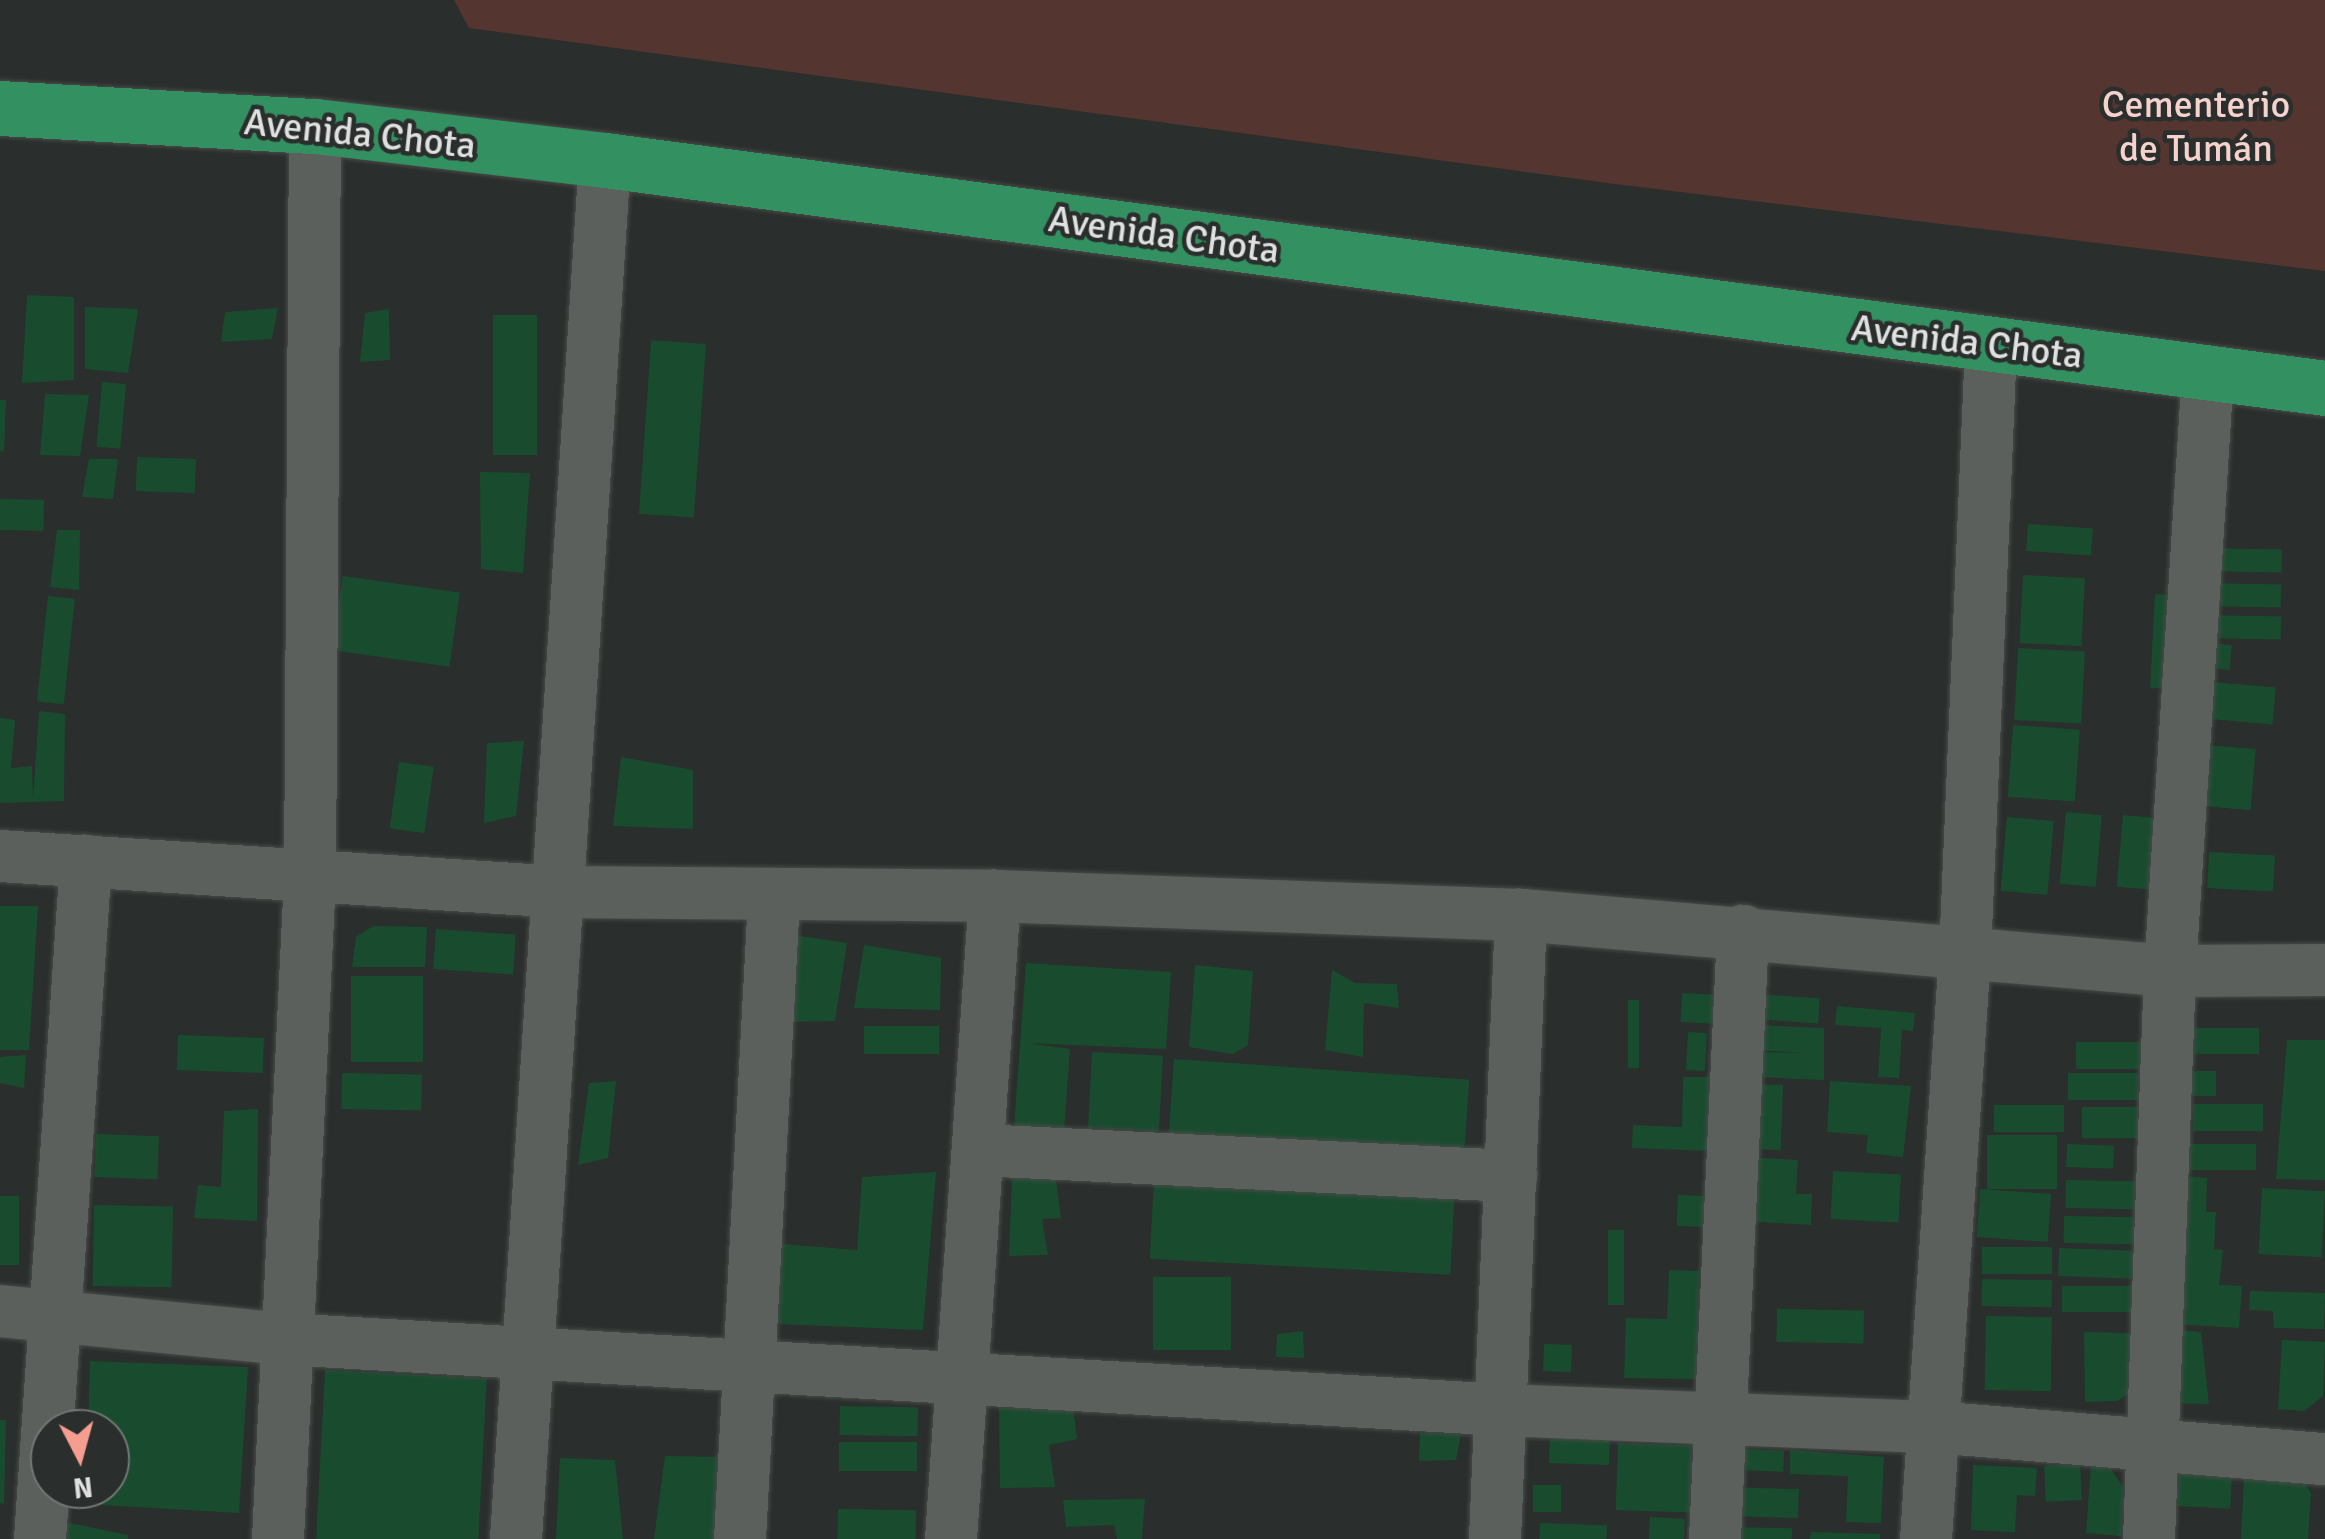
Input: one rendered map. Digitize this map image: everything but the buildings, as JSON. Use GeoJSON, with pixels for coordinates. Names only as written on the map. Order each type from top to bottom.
{"type":"FeatureCollection","features":[{"type":"Feature","properties":{"kind":"highway","name":"Avenida Chota"},"geometry":{"type":"LineString","coordinates":[[0,108],[315,126],[605,160],[2325,388]]}},
{"type":"Feature","properties":{"kind":"street"},"geometry":{"type":"LineString","coordinates":[[278,1539],[284,1339],[310,878],[315,126]]}},
{"type":"Feature","properties":{"kind":"street"},"geometry":{"type":"LineString","coordinates":[[516,1539],[562,892],[605,160]]}},
{"type":"Feature","properties":{"kind":"street"},"geometry":{"type":"LineString","coordinates":[[1926,1539],[1965,954],[1991,346]]}},
{"type":"Feature","properties":{"kind":"street"},"geometry":{"type":"LineString","coordinates":[[2149,1539],[2170,971],[2208,372]]}},
{"type":"Feature","properties":{"kind":"street"},"geometry":{"type":"LineString","coordinates":[[0,856],[562,892],[774,899],[994,896],[1521,915],[1743,931],[2170,971],[2325,970]]}},
{"type":"Feature","properties":{"kind":"street"},"geometry":{"type":"LineString","coordinates":[[40,1539],[86,861]]}},
{"type":"Feature","properties":{"kind":"street"},"geometry":{"type":"LineString","coordinates":[[952,1539],[994,896]]}},
{"type":"Feature","properties":{"kind":"street"},"geometry":{"type":"LineString","coordinates":[[740,1539],[774,899]]}},
{"type":"Feature","properties":{"kind":"street"},"geometry":{"type":"LineString","coordinates":[[1495,1539],[1521,915]]}},
{"type":"Feature","properties":{"kind":"street"},"geometry":{"type":"LineString","coordinates":[[1715,1539],[1743,931]]}},
{"type":"Feature","properties":{"kind":"street"},"geometry":{"type":"LineString","coordinates":[[979,1150],[1511,1176]]}},
{"type":"Feature","properties":{"kind":"street"},"geometry":{"type":"LineString","coordinates":[[0,1311],[284,1339],[1503,1410],[1722,1415],[1933,1427],[2325,1459]]}},
{"type":"Feature","properties":{"kind":"green space","name":"Cementerio de Tumán"},"geometry":{"type":"Polygon","coordinates":[[[454,0],[2325,0],[2325,271],[1607,183],[469,28],[454,0]]]}}]}
